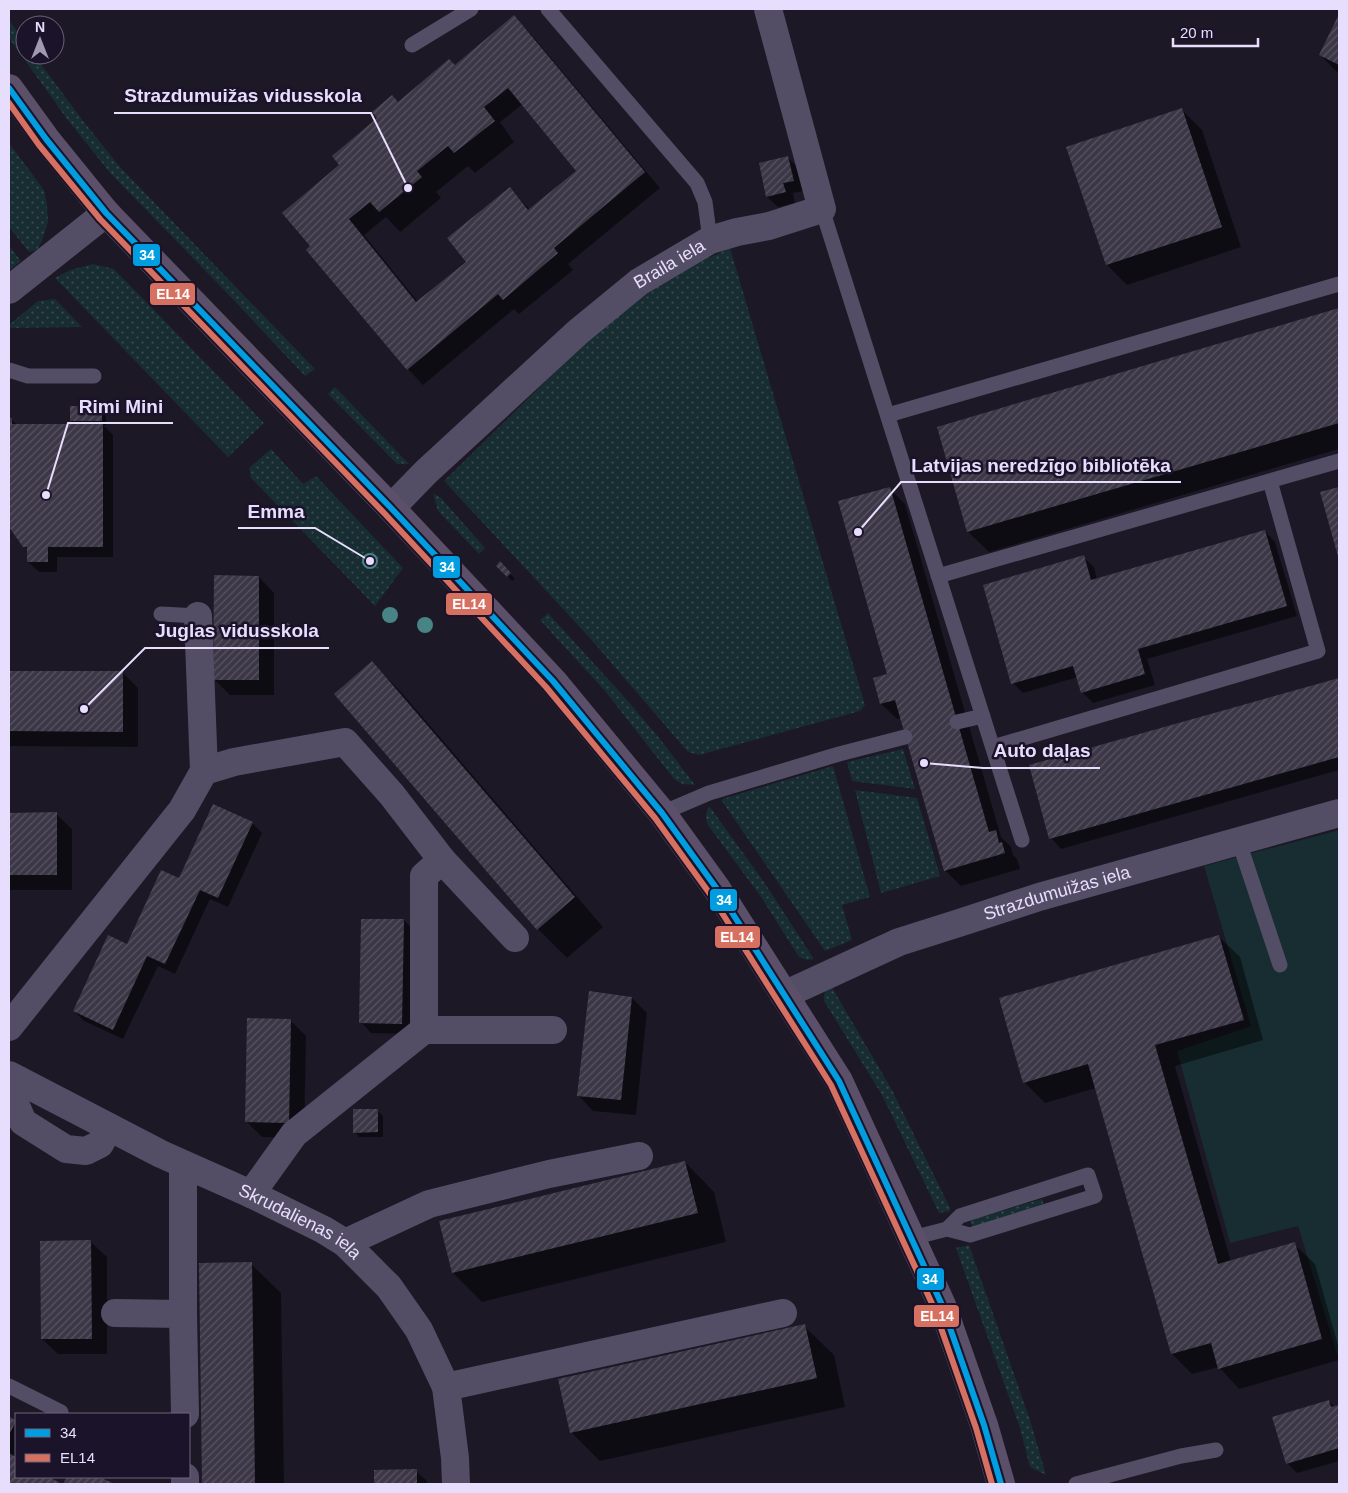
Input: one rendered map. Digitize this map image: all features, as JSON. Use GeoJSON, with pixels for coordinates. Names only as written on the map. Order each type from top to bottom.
{"type":"FeatureCollection","features":[{"type":"Feature","properties":{"kind":"main road"},"geometry":{"type":"LineString","coordinates":[[9,88],[46,139],[106,213],[391,508],[553,682],[662,813],[717,889],[839,1081],[942,1305],[984,1425],[1002,1484]]}},
{"type":"Feature","properties":{"kind":"street"},"geometry":{"type":"LineString","coordinates":[[768,9],[822,209]]}},
{"type":"Feature","properties":{"kind":"street","name":"Braila iela"},"geometry":{"type":"LineString","coordinates":[[391,508],[578,332],[639,282],[710,240],[769,226],[822,209]]}},
{"type":"Feature","properties":{"kind":"street"},"geometry":{"type":"LineString","coordinates":[[9,290],[106,213]]}},
{"type":"Feature","properties":{"kind":"street"},"geometry":{"type":"LineString","coordinates":[[9,1027],[182,810],[204,770],[198,616]]}},
{"type":"Feature","properties":{"kind":"street"},"geometry":{"type":"LineString","coordinates":[[204,770],[234,762],[346,742],[392,795],[442,860],[515,938]]}},
{"type":"Feature","properties":{"kind":"street","name":"Strazdumuižas iela"},"geometry":{"type":"LineString","coordinates":[[784,995],[899,942],[1039,897],[1339,813]]}},
{"type":"Feature","properties":{"kind":"street"},"geometry":{"type":"LineString","coordinates":[[424,1030],[424,876],[442,860]]}},
{"type":"Feature","properties":{"kind":"street"},"geometry":{"type":"LineString","coordinates":[[251,1194],[294,1134],[424,1030],[553,1030]]}},
{"type":"Feature","properties":{"kind":"street"},"geometry":{"type":"LineString","coordinates":[[14,1078],[14,1101],[23,1122],[66,1148],[86,1151],[100,1144],[109,1127]]}},
{"type":"Feature","properties":{"kind":"street","name":"Skrudalienas iela"},"geometry":{"type":"LineString","coordinates":[[14,1078],[183,1165],[251,1194],[324,1230],[345,1243],[389,1287],[419,1330],[446,1387],[455,1458],[456,1484]]}},
{"type":"Feature","properties":{"kind":"street"},"geometry":{"type":"LineString","coordinates":[[345,1243],[429,1204],[549,1174],[639,1156]]}},
{"type":"Feature","properties":{"kind":"street"},"geometry":{"type":"LineString","coordinates":[[183,1165],[185,1413]]}},
{"type":"Feature","properties":{"kind":"street"},"geometry":{"type":"LineString","coordinates":[[115,1313],[183,1314]]}},
{"type":"Feature","properties":{"kind":"street"},"geometry":{"type":"LineString","coordinates":[[446,1387],[783,1313]]}},
{"type":"Feature","properties":{"kind":"lane"},"geometry":{"type":"LineString","coordinates":[[412,45],[471,9]]}},
{"type":"Feature","properties":{"kind":"lane"},"geometry":{"type":"LineString","coordinates":[[548,9],[697,183],[705,202],[710,240]]}},
{"type":"Feature","properties":{"kind":"lane"},"geometry":{"type":"LineString","coordinates":[[822,209],[852,325],[888,415],[1022,840]]}},
{"type":"Feature","properties":{"kind":"lane"},"geometry":{"type":"LineString","coordinates":[[888,415],[1339,284]]}},
{"type":"Feature","properties":{"kind":"lane"},"geometry":{"type":"LineString","coordinates":[[9,370],[28,376],[94,376]]}},
{"type":"Feature","properties":{"kind":"lane"},"geometry":{"type":"LineString","coordinates":[[938,576],[1339,461]]}},
{"type":"Feature","properties":{"kind":"lane"},"geometry":{"type":"LineString","coordinates":[[993,747],[1318,652],[1270,480]]}},
{"type":"Feature","properties":{"kind":"lane"},"geometry":{"type":"LineString","coordinates":[[161,614],[198,616]]}},
{"type":"Feature","properties":{"kind":"lane"},"geometry":{"type":"LineString","coordinates":[[957,722],[983,716]]}},
{"type":"Feature","properties":{"kind":"lane"},"geometry":{"type":"LineString","coordinates":[[662,813],[709,793],[839,754],[905,737]]}},
{"type":"Feature","properties":{"kind":"lane"},"geometry":{"type":"LineString","coordinates":[[1239,842],[1280,965]]}},
{"type":"Feature","properties":{"kind":"lane"},"geometry":{"type":"LineString","coordinates":[[912,1238],[947,1228],[960,1216],[1088,1175],[1095,1196],[970,1235],[947,1228]]}},
{"type":"Feature","properties":{"kind":"lane"},"geometry":{"type":"LineString","coordinates":[[9,1386],[60,1412]]}},
{"type":"Feature","properties":{"kind":"lane"},"geometry":{"type":"LineString","coordinates":[[1076,1484],[1181,1456],[1216,1450]]}},
{"type":"Feature","properties":{"kind":"green space"},"geometry":{"type":"Polygon","coordinates":[[[9,20],[15,29],[15,46],[9,38],[9,20]]]}},
{"type":"Feature","properties":{"kind":"green space"},"geometry":{"type":"Polygon","coordinates":[[[28,65],[41,65],[120,167],[315,369],[305,376],[111,174],[67,119],[28,65]]]}},
{"type":"Feature","properties":{"kind":"green space"},"geometry":{"type":"Polygon","coordinates":[[[9,143],[44,190],[47,205],[48,222],[42,241],[37,250],[29,252],[9,227],[9,143]]]}},
{"type":"Feature","properties":{"kind":"green space"},"geometry":{"type":"Polygon","coordinates":[[[11,248],[21,261],[9,271],[9,249],[11,248]]]}},
{"type":"Feature","properties":{"kind":"green space"},"geometry":{"type":"Polygon","coordinates":[[[730,248],[865,705],[860,711],[699,755],[688,752],[589,637],[444,481],[608,320],[675,275],[730,248]]]}},
{"type":"Feature","properties":{"kind":"green space"},"geometry":{"type":"Polygon","coordinates":[[[93,264],[114,269],[264,423],[228,457],[55,278],[70,270],[93,264]]]}},
{"type":"Feature","properties":{"kind":"green space"},"geometry":{"type":"Polygon","coordinates":[[[55,299],[82,327],[9,328],[9,325],[38,301],[55,299]]]}},
{"type":"Feature","properties":{"kind":"green space"},"geometry":{"type":"Polygon","coordinates":[[[335,387],[409,464],[397,464],[328,394],[335,387]]]}},
{"type":"Feature","properties":{"kind":"green space"},"geometry":{"type":"Polygon","coordinates":[[[271,449],[303,484],[316,476],[403,568],[375,606],[251,478],[249,468],[271,449]]]}},
{"type":"Feature","properties":{"kind":"green space"},"geometry":{"type":"Polygon","coordinates":[[[433,493],[441,498],[485,548],[479,554],[438,511],[433,493]]]}},
{"type":"Feature","properties":{"kind":"green space"},"geometry":{"type":"Polygon","coordinates":[[[548,613],[627,700],[695,785],[682,784],[674,779],[605,691],[540,620],[548,613]]]}},
{"type":"Feature","properties":{"kind":"green space"},"geometry":{"type":"Polygon","coordinates":[[[903,749],[915,789],[852,781],[847,762],[903,749]]]}},
{"type":"Feature","properties":{"kind":"green space"},"geometry":{"type":"Polygon","coordinates":[[[833,766],[870,897],[842,905],[852,940],[825,951],[722,799],[833,766]]]}},
{"type":"Feature","properties":{"kind":"green space"},"geometry":{"type":"Polygon","coordinates":[[[855,790],[917,798],[940,876],[881,893],[855,790]]]}},
{"type":"Feature","properties":{"kind":"green space"},"geometry":{"type":"Polygon","coordinates":[[[710,807],[764,882],[814,959],[807,960],[799,957],[761,897],[708,825],[706,814],[710,807]]]}},
{"type":"Feature","properties":{"kind":"green space"},"geometry":{"type":"Polygon","coordinates":[[[1339,830],[1339,1354],[1337,1354],[1298,1226],[1230,1243],[1177,1051],[1251,1026],[1204,866],[1339,830]]]}},
{"type":"Feature","properties":{"kind":"green space"},"geometry":{"type":"Polygon","coordinates":[[[830,984],[892,1090],[950,1211],[939,1213],[882,1095],[824,1001],[825,992],[830,984]]]}},
{"type":"Feature","properties":{"kind":"green space"},"geometry":{"type":"Polygon","coordinates":[[[1042,1199],[1044,1206],[973,1229],[970,1220],[1042,1199]]]}},
{"type":"Feature","properties":{"kind":"green space"},"geometry":{"type":"Polygon","coordinates":[[[969,1245],[1030,1420],[1046,1475],[1030,1467],[1020,1428],[956,1248],[969,1245]]]}},
{"type":"Feature","properties":{"kind":"building"},"geometry":{"type":"Polygon","coordinates":[[[1339,14],[1339,65],[1319,55],[1339,14]]]}},
{"type":"Feature","properties":{"kind":"building"},"geometry":{"type":"Polygon","coordinates":[[[514,15],[645,172],[554,248],[558,253],[503,300],[498,294],[407,370],[306,250],[310,246],[282,213],[339,165],[332,156],[377,118],[372,112],[392,95],[398,102],[449,59],[455,65],[514,15]],[[508,88],[484,107],[495,121],[454,153],[448,146],[417,171],[422,177],[379,212],[370,202],[349,219],[416,302],[466,262],[447,238],[510,187],[528,210],[576,171],[508,88]]]}},
{"type":"Feature","properties":{"kind":"building"},"geometry":{"type":"Polygon","coordinates":[[[1182,108],[1222,227],[1106,265],[1066,147],[1182,108]]]}},
{"type":"Feature","properties":{"kind":"building"},"geometry":{"type":"Polygon","coordinates":[[[788,156],[794,181],[783,183],[786,192],[766,197],[759,163],[788,156]]]}},
{"type":"Feature","properties":{"kind":"building"},"geometry":{"type":"Polygon","coordinates":[[[1339,308],[1339,423],[967,532],[937,427],[1339,308]]]}},
{"type":"Feature","properties":{"kind":"building"},"geometry":{"type":"Polygon","coordinates":[[[70,406],[102,406],[102,421],[70,421],[70,406]]]}},
{"type":"Feature","properties":{"kind":"building"},"geometry":{"type":"Polygon","coordinates":[[[9,418],[12,418],[12,424],[103,424],[103,547],[48,547],[48,562],[27,562],[27,547],[23,547],[9,527],[9,418]]]}},
{"type":"Feature","properties":{"kind":"building"},"geometry":{"type":"Polygon","coordinates":[[[890,487],[989,832],[996,830],[999,843],[1002,842],[1005,853],[944,871],[895,700],[880,704],[873,678],[887,674],[838,501],[890,487]]]}},
{"type":"Feature","properties":{"kind":"building"},"geometry":{"type":"Polygon","coordinates":[[[1339,487],[1339,560],[1320,492],[1339,487]]]}},
{"type":"Feature","properties":{"kind":"building"},"geometry":{"type":"Polygon","coordinates":[[[1265,530],[1287,606],[1138,649],[1145,674],[1081,693],[1073,666],[1011,684],[983,585],[1084,555],[1091,580],[1265,530]]]}},
{"type":"Feature","properties":{"kind":"building"},"geometry":{"type":"Polygon","coordinates":[[[500,561],[511,573],[507,577],[496,566],[500,561]]]}},
{"type":"Feature","properties":{"kind":"building"},"geometry":{"type":"Polygon","coordinates":[[[214,575],[259,576],[259,680],[213,680],[214,575]]]}},
{"type":"Feature","properties":{"kind":"building"},"geometry":{"type":"Polygon","coordinates":[[[372,661],[575,897],[537,930],[334,694],[372,661]]]}},
{"type":"Feature","properties":{"kind":"building"},"geometry":{"type":"Polygon","coordinates":[[[9,671],[123,671],[123,732],[9,731],[9,671]]]}},
{"type":"Feature","properties":{"kind":"building"},"geometry":{"type":"Polygon","coordinates":[[[1339,678],[1339,757],[1049,839],[1029,765],[1339,678]]]}},
{"type":"Feature","properties":{"kind":"building"},"geometry":{"type":"Polygon","coordinates":[[[213,804],[253,822],[218,898],[200,890],[165,964],[147,956],[113,1030],[73,1011],[108,935],[127,944],[161,870],[179,878],[213,804]]]}},
{"type":"Feature","properties":{"kind":"building"},"geometry":{"type":"Polygon","coordinates":[[[57,812],[57,875],[9,875],[9,813],[57,812]]]}},
{"type":"Feature","properties":{"kind":"building"},"geometry":{"type":"Polygon","coordinates":[[[361,919],[404,919],[402,1024],[359,1023],[361,919]]]}},
{"type":"Feature","properties":{"kind":"building"},"geometry":{"type":"Polygon","coordinates":[[[1219,935],[1244,1020],[1155,1045],[1218,1264],[1295,1242],[1322,1339],[1218,1369],[1211,1343],[1171,1354],[1088,1064],[1023,1083],[999,998],[1219,935]]]}},
{"type":"Feature","properties":{"kind":"building"},"geometry":{"type":"Polygon","coordinates":[[[589,991],[632,997],[621,1100],[577,1096],[589,991]]]}},
{"type":"Feature","properties":{"kind":"building"},"geometry":{"type":"Polygon","coordinates":[[[247,1018],[291,1019],[289,1123],[245,1122],[247,1018]]]}},
{"type":"Feature","properties":{"kind":"building"},"geometry":{"type":"Polygon","coordinates":[[[353,1109],[378,1109],[378,1132],[353,1133],[353,1109]]]}},
{"type":"Feature","properties":{"kind":"building"},"geometry":{"type":"Polygon","coordinates":[[[685,1161],[698,1213],[452,1273],[439,1221],[685,1161]]]}},
{"type":"Feature","properties":{"kind":"building"},"geometry":{"type":"Polygon","coordinates":[[[91,1240],[92,1339],[41,1339],[40,1241],[91,1240]]]}},
{"type":"Feature","properties":{"kind":"building"},"geometry":{"type":"Polygon","coordinates":[[[252,1262],[255,1484],[202,1484],[199,1263],[252,1262]]]}},
{"type":"Feature","properties":{"kind":"building"},"geometry":{"type":"Polygon","coordinates":[[[805,1324],[817,1378],[570,1433],[558,1379],[805,1324]]]}},
{"type":"Feature","properties":{"kind":"building"},"geometry":{"type":"Polygon","coordinates":[[[1329,1400],[1331,1407],[1339,1405],[1339,1448],[1286,1464],[1272,1417],[1329,1400]]]}},
{"type":"Feature","properties":{"kind":"building"},"geometry":{"type":"Polygon","coordinates":[[[9,1416],[15,1420],[15,1423],[9,1435],[9,1416]]]}},
{"type":"Feature","properties":{"kind":"building"},"geometry":{"type":"Polygon","coordinates":[[[9,1453],[15,1456],[15,1478],[51,1478],[62,1484],[9,1484],[9,1453]]]}},
{"type":"Feature","properties":{"kind":"building"},"geometry":{"type":"Polygon","coordinates":[[[417,1469],[417,1484],[374,1484],[374,1470],[417,1469]]]}},
{"type":"Feature","properties":{"kind":"building"},"geometry":{"type":"Polygon","coordinates":[[[66,1478],[101,1478],[115,1484],[63,1484],[66,1478]]]}},
{"type":"Feature","properties":{"kind":"transit line","name":"34"},"geometry":{"type":"LineString","coordinates":[[9,88],[46,139],[106,213],[391,508],[553,681],[662,813],[717,889],[839,1081],[942,1305],[984,1425],[1001,1484]]}},
{"type":"Feature","properties":{"kind":"transit line","name":"EL14"},"geometry":{"type":"LineString","coordinates":[[9,103],[39,145],[100,219],[385,514],[546,687],[655,818],[710,894],[831,1085],[934,1308],[976,1428],[992,1484]]}},
{"type":"Feature","properties":{"kind":"place","name":"Strazdumuižas vidusskola"},"geometry":{"type":"Point","coordinates":[408,188]}},
{"type":"Feature","properties":{"kind":"place","name":"Rimi Mini"},"geometry":{"type":"Point","coordinates":[46,495]}},
{"type":"Feature","properties":{"kind":"place","name":"Latvijas neredzīgo bibliotēka"},"geometry":{"type":"Point","coordinates":[858,532]}},
{"type":"Feature","properties":{"kind":"place","name":"Emma"},"geometry":{"type":"Point","coordinates":[370,561]}},
{"type":"Feature","properties":{"kind":"place","name":"Juglas vidusskola"},"geometry":{"type":"Point","coordinates":[84,709]}},
{"type":"Feature","properties":{"kind":"place","name":"Auto daļas"},"geometry":{"type":"Point","coordinates":[924,763]}}]}
